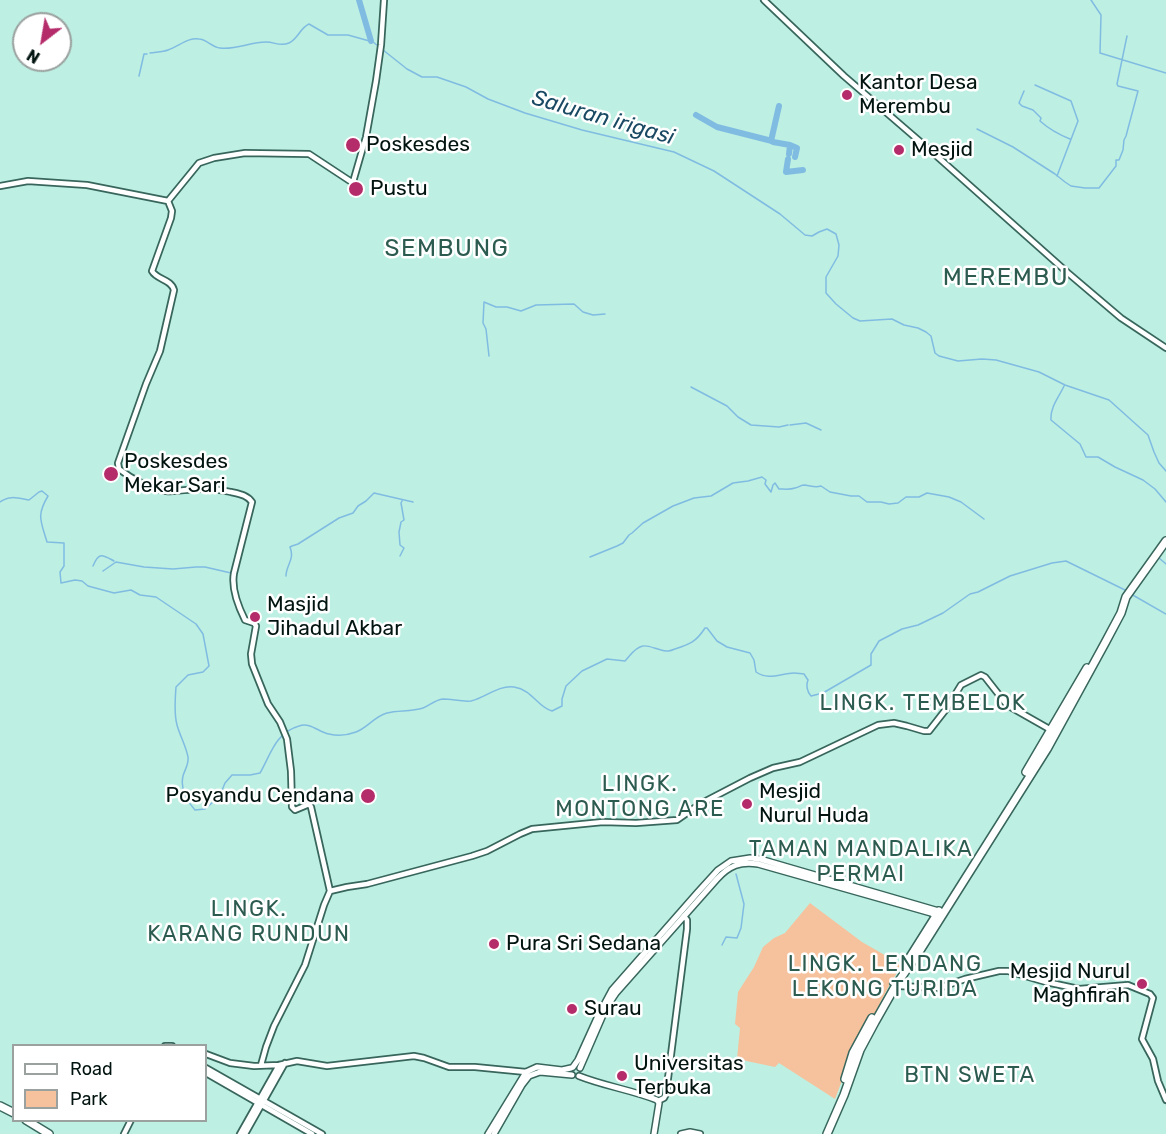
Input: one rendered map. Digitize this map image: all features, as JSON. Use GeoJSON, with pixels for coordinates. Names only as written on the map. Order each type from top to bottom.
{"type":"FeatureCollection","features":[{"type":"Feature","properties":{"kind":"highway"},"geometry":{"type":"LineString","coordinates":[[825,1134],[854,1053],[894,984],[940,915],[1054,732],[1112,619],[1166,541]]}},
{"type":"Feature","properties":{"kind":"highway"},"geometry":{"type":"LineString","coordinates":[[29,1122],[49,1134]]}},
{"type":"Feature","properties":{"kind":"main road"},"geometry":{"type":"LineString","coordinates":[[654,1134],[658,1101],[579,1076],[574,1077],[572,1070],[612,990],[722,873],[738,864],[758,864],[815,878],[940,915]]}},
{"type":"Feature","properties":{"kind":"main road"},"geometry":{"type":"LineString","coordinates":[[579,1076],[580,1068],[606,1008],[622,985],[685,912]]}},
{"type":"Feature","properties":{"kind":"main road"},"geometry":{"type":"LineString","coordinates":[[513,1096],[534,1073],[572,1070],[575,1066],[580,1068]]}},
{"type":"Feature","properties":{"kind":"main road"},"geometry":{"type":"LineString","coordinates":[[491,1134],[526,1072],[537,1067],[572,1070]]}},
{"type":"Feature","properties":{"kind":"main road"},"geometry":{"type":"LineString","coordinates":[[681,1134],[690,1132],[700,1134]]}},
{"type":"Feature","properties":{"kind":"street"},"geometry":{"type":"LineString","coordinates":[[168,201],[199,163],[245,153],[309,154],[353,182],[366,137],[381,47],[384,0]]}},
{"type":"Feature","properties":{"kind":"street"},"geometry":{"type":"LineString","coordinates":[[764,0],[843,76],[912,134],[1068,273],[1121,318],[1166,348]]}},
{"type":"Feature","properties":{"kind":"street"},"geometry":{"type":"LineString","coordinates":[[0,186],[28,181],[68,184],[168,201]]}},
{"type":"Feature","properties":{"kind":"street"},"geometry":{"type":"LineString","coordinates":[[168,201],[172,210],[171,218],[152,271],[156,276],[172,285],[174,290],[160,351],[118,465],[121,471],[140,483],[159,490],[176,492],[216,489],[242,494],[252,501],[233,585],[244,618],[256,626],[251,654],[253,667],[268,704],[285,730],[291,771],[292,807],[295,810],[309,804],[311,807],[330,891],[305,965],[274,1026],[261,1065]]}},
{"type":"Feature","properties":{"kind":"street"},"geometry":{"type":"LineString","coordinates":[[330,891],[346,886],[368,884],[472,856],[532,829],[603,822],[636,823],[677,820],[688,811],[750,778],[773,768],[800,762],[870,728],[894,723],[929,731],[948,708],[961,685],[981,675],[985,676],[1009,707],[1054,732]]}},
{"type":"Feature","properties":{"kind":"street"},"geometry":{"type":"LineString","coordinates":[[658,1101],[666,1094],[672,1057],[687,921],[685,912]]}},
{"type":"Feature","properties":{"kind":"street"},"geometry":{"type":"LineString","coordinates":[[894,984],[917,988],[939,988],[965,979],[1005,971],[1079,989],[1128,985],[1139,988],[1153,998],[1142,1039],[1153,1059],[1158,1082],[1166,1100]]}},
{"type":"Feature","properties":{"kind":"street"},"geometry":{"type":"LineString","coordinates":[[207,1054],[233,1064],[261,1065],[300,1061],[327,1066],[414,1056],[449,1067],[526,1072]]}},
{"type":"Feature","properties":{"kind":"street"},"geometry":{"type":"LineString","coordinates":[[242,1134],[282,1064]]}},
{"type":"Feature","properties":{"kind":"street"},"geometry":{"type":"LineString","coordinates":[[207,1069],[227,1083]]}},
{"type":"Feature","properties":{"kind":"street"},"geometry":{"type":"LineString","coordinates":[[207,1073],[322,1134]]}},
{"type":"Feature","properties":{"kind":"street"},"geometry":{"type":"LineString","coordinates":[[261,1102],[312,1134]]}},
{"type":"Feature","properties":{"kind":"green space"},"geometry":{"type":"Polygon","coordinates":[[[810,903],[862,942],[902,965],[854,1049],[835,1099],[779,1063],[775,1067],[737,1059],[740,1028],[735,1024],[738,992],[754,967],[763,947],[785,933],[810,903]]]}},
{"type":"Feature","properties":{"kind":"waterway"},"geometry":{"type":"LineString","coordinates":[[359,0],[371,41]]}},
{"type":"Feature","properties":{"kind":"waterway"},"geometry":{"type":"LineString","coordinates":[[1091,0],[1101,15],[1100,53],[1166,73]]}},
{"type":"Feature","properties":{"kind":"waterway","name":"Saluran irigasi"},"geometry":{"type":"LineString","coordinates":[[150,53],[166,51],[195,39],[202,39],[220,48],[260,42],[286,44],[295,39],[309,24],[328,35],[348,35],[373,42],[407,69],[422,77],[437,77],[525,113],[582,130],[674,152],[714,171],[780,214],[805,235],[812,236],[827,229],[836,234],[839,245],[838,256],[826,277],[826,293],[853,318],[860,321],[892,319],[926,332],[931,336],[935,353],[939,356],[958,361],[996,360],[1039,372],[1065,385],[1109,400],[1148,435],[1159,463],[1166,471]]}},
{"type":"Feature","properties":{"kind":"waterway"},"geometry":{"type":"LineString","coordinates":[[977,129],[1013,147],[1071,186],[1099,188],[1116,166],[1116,160],[1119,160],[1138,91],[1117,84],[1127,36]]}},
{"type":"Feature","properties":{"kind":"waterway","name":"Saluran irigasi"},"geometry":{"type":"LineString","coordinates":[[139,76],[144,54],[147,54]]}},
{"type":"Feature","properties":{"kind":"waterway"},"geometry":{"type":"LineString","coordinates":[[1035,85],[1071,101],[1078,121],[1057,176]]}},
{"type":"Feature","properties":{"kind":"waterway"},"geometry":{"type":"LineString","coordinates":[[1024,91],[1019,103],[1033,110],[1047,127],[1070,139]]}},
{"type":"Feature","properties":{"kind":"waterway"},"geometry":{"type":"LineString","coordinates":[[771,141],[779,106]]}},
{"type":"Feature","properties":{"kind":"waterway"},"geometry":{"type":"LineString","coordinates":[[696,115],[717,127],[772,141]]}},
{"type":"Feature","properties":{"kind":"waterway"},"geometry":{"type":"LineString","coordinates":[[773,142],[790,145],[789,154]]}},
{"type":"Feature","properties":{"kind":"waterway"},"geometry":{"type":"LineString","coordinates":[[790,145],[797,148],[795,157]]}},
{"type":"Feature","properties":{"kind":"waterway"},"geometry":{"type":"LineString","coordinates":[[788,159],[786,172],[803,170]]}},
{"type":"Feature","properties":{"kind":"waterway"},"geometry":{"type":"LineString","coordinates":[[489,356],[486,329],[483,323],[484,302],[496,307],[521,311],[536,305],[574,304],[583,312],[593,315],[605,314]]}},
{"type":"Feature","properties":{"kind":"waterway"},"geometry":{"type":"LineString","coordinates":[[1064,386],[1053,406],[1051,420],[1080,444],[1086,457],[1098,457],[1143,480],[1166,502]]}},
{"type":"Feature","properties":{"kind":"waterway"},"geometry":{"type":"LineString","coordinates":[[691,387],[727,406],[751,425],[779,427],[788,425]]}},
{"type":"Feature","properties":{"kind":"waterway"},"geometry":{"type":"LineString","coordinates":[[790,425],[806,423],[821,430]]}},
{"type":"Feature","properties":{"kind":"waterway"},"geometry":{"type":"LineString","coordinates":[[590,557],[623,543],[643,523],[673,506],[694,498],[711,496],[733,483],[762,477],[766,480],[765,484],[771,492],[775,483],[779,489],[791,489],[803,485],[821,486],[830,492],[859,496],[867,502],[889,504],[898,503],[906,497],[919,497],[927,493],[949,497],[961,502],[984,519]]}},
{"type":"Feature","properties":{"kind":"waterway"},"geometry":{"type":"LineString","coordinates":[[0,502],[10,498],[29,500],[42,491],[48,496],[42,509],[41,519],[47,542],[64,543],[64,566],[60,572],[61,583],[82,581],[88,586],[114,593],[131,590],[140,595],[156,597],[196,624],[203,634],[209,666],[203,672],[188,675],[176,687],[175,701],[177,725],[188,757],[182,781],[183,790],[195,810],[205,809],[213,802],[232,775],[260,773],[279,739],[291,729],[299,726],[311,726],[332,735],[350,734],[387,713],[423,708],[443,699],[471,701],[508,687],[526,691],[542,706],[552,711],[562,706],[566,686],[582,671],[607,659],[625,661],[635,650],[643,646],[665,651],[685,646],[699,636],[705,628],[717,641],[727,647],[750,653],[756,672],[761,675],[804,674],[808,680],[807,688],[811,696],[823,693],[871,665],[871,654],[879,641],[943,613],[970,594],[1010,576],[1066,561],[1127,591]]}},
{"type":"Feature","properties":{"kind":"waterway"},"geometry":{"type":"LineString","coordinates":[[286,576],[291,559],[290,547],[339,518],[353,513],[374,493],[413,502]]}},
{"type":"Feature","properties":{"kind":"waterway"},"geometry":{"type":"LineString","coordinates":[[400,556],[404,548],[400,545],[399,532],[401,522],[404,520],[402,501]]}},
{"type":"Feature","properties":{"kind":"waterway"},"geometry":{"type":"LineString","coordinates":[[93,566],[99,556],[114,561]]}},
{"type":"Feature","properties":{"kind":"waterway"},"geometry":{"type":"LineString","coordinates":[[1159,558],[1166,564]]}},
{"type":"Feature","properties":{"kind":"waterway"},"geometry":{"type":"LineString","coordinates":[[103,571],[116,562],[173,569],[205,567],[231,573]]}},
{"type":"Feature","properties":{"kind":"waterway"},"geometry":{"type":"LineString","coordinates":[[1131,594],[1166,614]]}},
{"type":"Feature","properties":{"kind":"waterway"},"geometry":{"type":"LineString","coordinates":[[722,945],[726,937],[737,938],[741,928],[744,904],[736,874]]}},
{"type":"Feature","properties":{"kind":"place","name":"Kantor Desa Merembu"},"geometry":{"type":"Point","coordinates":[847,95]}},
{"type":"Feature","properties":{"kind":"place","name":"Poskesdes"},"geometry":{"type":"Point","coordinates":[353,145]}},
{"type":"Feature","properties":{"kind":"place","name":"Mesjid"},"geometry":{"type":"Point","coordinates":[899,150]}},
{"type":"Feature","properties":{"kind":"place","name":"Pustu"},"geometry":{"type":"Point","coordinates":[356,189]}},
{"type":"Feature","properties":{"kind":"place","name":"Poskesdes Mekar Sari"},"geometry":{"type":"Point","coordinates":[111,474]}},
{"type":"Feature","properties":{"kind":"place","name":"Masjid Jihadul Akbar"},"geometry":{"type":"Point","coordinates":[255,617]}},
{"type":"Feature","properties":{"kind":"place","name":"Posyandu Cendana"},"geometry":{"type":"Point","coordinates":[368,796]}},
{"type":"Feature","properties":{"kind":"place","name":"Mesjid Nurul Huda"},"geometry":{"type":"Point","coordinates":[747,804]}},
{"type":"Feature","properties":{"kind":"place","name":"Pura Sri Sedana"},"geometry":{"type":"Point","coordinates":[494,944]}},
{"type":"Feature","properties":{"kind":"place","name":"Mesjid Nurul Maghfirah"},"geometry":{"type":"Point","coordinates":[1142,984]}},
{"type":"Feature","properties":{"kind":"place","name":"Surau"},"geometry":{"type":"Point","coordinates":[572,1009]}},
{"type":"Feature","properties":{"kind":"place","name":"Universitas Terbuka"},"geometry":{"type":"Point","coordinates":[622,1076]}},
{"type":"Feature","properties":{"kind":"district","name":"SEMBUNG"},"geometry":{"type":"Point","coordinates":[447,249]}},
{"type":"Feature","properties":{"kind":"district","name":"MEREMBU"},"geometry":{"type":"Point","coordinates":[1006,278]}},
{"type":"Feature","properties":{"kind":"district","name":"LINGK. TEMBELOK"},"geometry":{"type":"Point","coordinates":[923,704]}},
{"type":"Feature","properties":{"kind":"district","name":"LINGK. MONTONG ARE"},"geometry":{"type":"Point","coordinates":[640,798]}},
{"type":"Feature","properties":{"kind":"district","name":"TAMAN MANDALIKA PERMAI"},"geometry":{"type":"Point","coordinates":[861,862]}},
{"type":"Feature","properties":{"kind":"district","name":"LINGK. KARANG RUNDUN"},"geometry":{"type":"Point","coordinates":[249,922]}},
{"type":"Feature","properties":{"kind":"district","name":"LINGK. LENDANG LEKONG TURIDA"},"geometry":{"type":"Point","coordinates":[885,978]}},
{"type":"Feature","properties":{"kind":"district","name":"BTN SWETA"},"geometry":{"type":"Point","coordinates":[970,1076]}}]}
